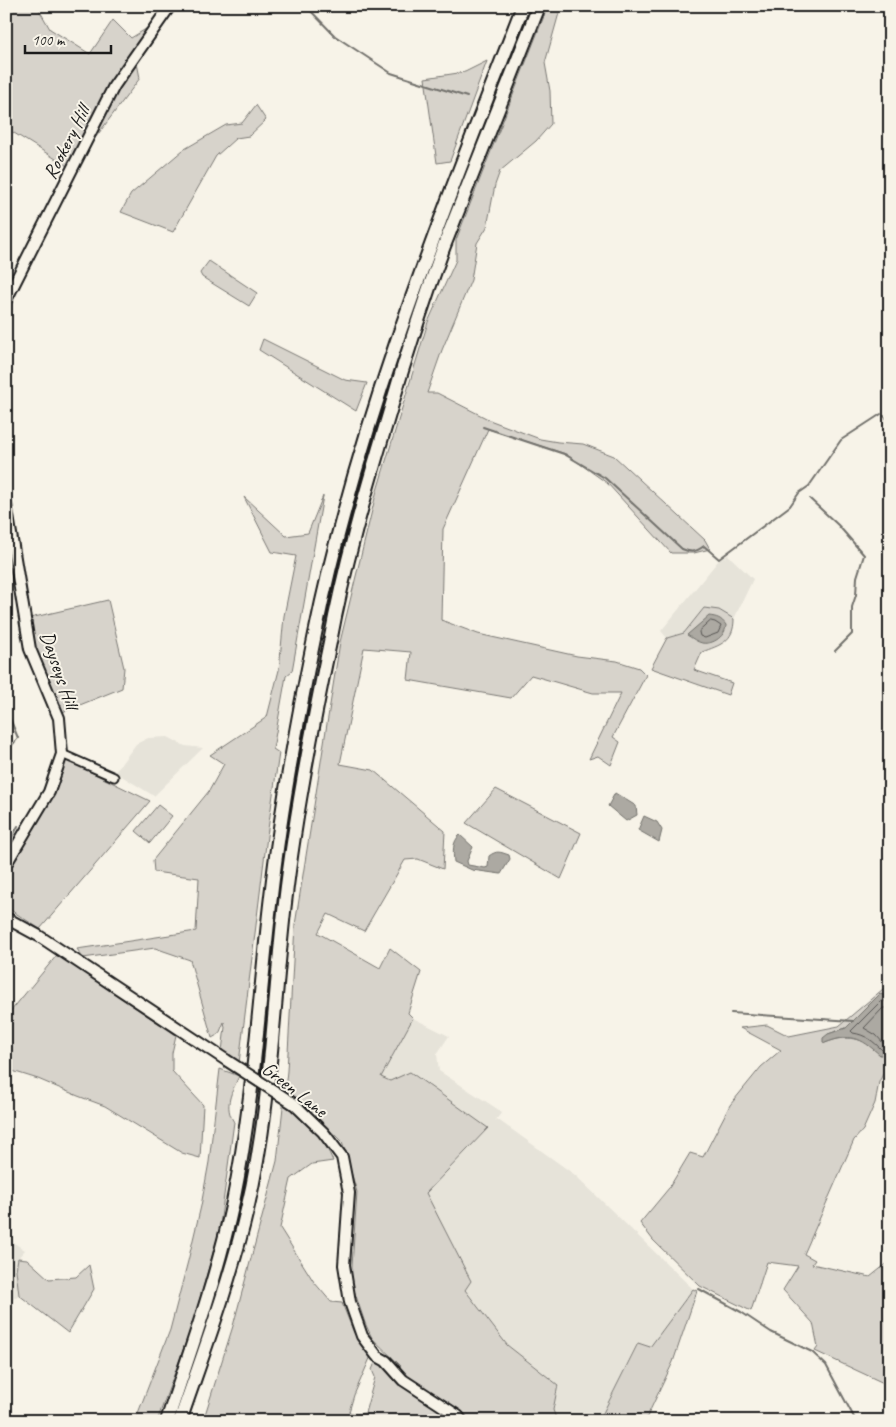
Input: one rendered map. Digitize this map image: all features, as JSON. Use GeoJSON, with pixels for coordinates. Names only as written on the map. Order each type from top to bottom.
{"type":"FeatureCollection","features":[{"type":"Feature","properties":{"kind":"highway"},"geometry":{"type":"LineString","coordinates":[[167,1421],[210,1293],[232,1204],[246,1133],[270,898],[283,801],[325,587],[358,459],[393,350],[431,242],[523,6]]}},
{"type":"Feature","properties":{"kind":"highway"},"geometry":{"type":"LineString","coordinates":[[180,1421],[224,1294],[247,1210],[261,1135],[285,904],[297,812],[340,593],[374,462],[407,354],[444,248],[539,6]]}},
{"type":"Feature","properties":{"kind":"street","name":"Rookery Hill"},"geometry":{"type":"LineString","coordinates":[[6,300],[114,86],[170,6]]}},
{"type":"Feature","properties":{"kind":"street","name":"Dayseys Hill"},"geometry":{"type":"LineString","coordinates":[[6,504],[30,649],[59,718],[62,754],[49,792],[6,864]]}},
{"type":"Feature","properties":{"kind":"street"},"geometry":{"type":"LineString","coordinates":[[62,754],[114,778]]}},
{"type":"Feature","properties":{"kind":"street","name":"Green Lane"},"geometry":{"type":"LineString","coordinates":[[6,918],[39,936],[294,1104],[323,1132],[342,1157],[349,1193],[344,1266],[350,1302],[362,1336],[377,1356],[386,1361],[403,1380],[458,1416],[462,1421]]}},
{"type":"Feature","properties":{"kind":"shaded area"},"geometry":{"type":"Polygon","coordinates":[[[6,6],[37,6],[50,29],[90,54],[113,20],[131,38],[154,24],[159,24],[137,63],[140,78],[72,169],[6,128],[6,6]]]}},
{"type":"Feature","properties":{"kind":"shaded area"},"geometry":{"type":"Polygon","coordinates":[[[548,6],[561,6],[545,63],[550,91],[551,124],[536,141],[500,171],[495,185],[487,227],[477,243],[471,280],[442,350],[427,393],[437,393],[492,421],[540,439],[583,444],[614,456],[705,540],[710,549],[694,553],[671,553],[607,483],[566,454],[488,429],[443,529],[441,620],[478,634],[577,656],[617,661],[639,668],[646,675],[613,737],[620,742],[611,765],[598,756],[589,759],[621,693],[593,693],[531,675],[511,698],[408,680],[411,652],[364,648],[340,764],[373,770],[445,831],[443,869],[418,859],[405,860],[364,931],[328,914],[318,933],[380,968],[390,948],[421,972],[408,1013],[413,1018],[381,1077],[390,1081],[410,1072],[488,1128],[426,1193],[471,1281],[465,1290],[507,1345],[558,1385],[553,1410],[557,1421],[203,1421],[233,1326],[277,1161],[287,1071],[295,925],[340,642],[376,494],[428,322],[456,260],[456,240],[548,6]],[[301,1102],[299,1114],[319,1136],[333,1161],[312,1164],[291,1179],[280,1228],[314,1282],[331,1302],[342,1303],[354,1333],[371,1356],[354,1395],[349,1412],[356,1414],[365,1413],[375,1377],[372,1370],[376,1360],[394,1373],[401,1366],[372,1338],[351,1281],[357,1192],[342,1142],[301,1102]]]}},
{"type":"Feature","properties":{"kind":"shaded area"},"geometry":{"type":"Polygon","coordinates":[[[487,61],[450,161],[437,163],[425,78],[465,72],[487,61]]]}},
{"type":"Feature","properties":{"kind":"shaded area"},"geometry":{"type":"Polygon","coordinates":[[[256,105],[266,120],[249,136],[236,138],[216,156],[173,232],[121,212],[131,194],[183,150],[226,125],[242,123],[256,105]]]}},
{"type":"Feature","properties":{"kind":"shaded area"},"geometry":{"type":"Polygon","coordinates":[[[209,261],[257,293],[249,306],[202,277],[200,273],[209,261]]]}},
{"type":"Feature","properties":{"kind":"shaded area"},"geometry":{"type":"Polygon","coordinates":[[[263,339],[345,380],[367,383],[356,411],[259,350],[263,339]]]}},
{"type":"Feature","properties":{"kind":"shaded area"},"geometry":{"type":"Polygon","coordinates":[[[323,496],[292,671],[286,676],[273,749],[279,753],[239,1063],[222,1051],[224,1022],[219,1034],[212,1038],[190,960],[155,948],[83,958],[77,949],[196,931],[199,878],[154,872],[153,860],[209,791],[224,764],[210,755],[267,717],[279,670],[284,616],[296,556],[272,552],[244,497],[286,536],[308,533],[323,496]]]}},
{"type":"Feature","properties":{"kind":"shaded area"},"geometry":{"type":"Polygon","coordinates":[[[728,555],[753,579],[734,619],[719,610],[704,608],[684,633],[667,638],[661,631],[718,561],[728,555]]]}},
{"type":"Feature","properties":{"kind":"shaded area"},"geometry":{"type":"Polygon","coordinates":[[[108,600],[124,668],[122,688],[60,713],[34,648],[30,618],[108,600]]]}},
{"type":"Feature","properties":{"kind":"shaded area"},"geometry":{"type":"Polygon","coordinates":[[[704,608],[719,610],[734,619],[733,627],[732,633],[725,642],[702,652],[694,670],[732,683],[728,695],[651,668],[667,638],[684,633],[704,608]]]}},
{"type":"Feature","properties":{"kind":"shaded area"},"geometry":{"type":"Polygon","coordinates":[[[168,737],[185,746],[203,748],[154,796],[115,772],[136,744],[148,738],[168,737]]]}},
{"type":"Feature","properties":{"kind":"shaded area"},"geometry":{"type":"Polygon","coordinates":[[[64,759],[150,801],[40,929],[6,907],[6,877],[63,771],[64,759]]]}},
{"type":"Feature","properties":{"kind":"shaded area"},"geometry":{"type":"Polygon","coordinates":[[[496,789],[581,833],[561,879],[466,823],[496,789]]]}},
{"type":"Feature","properties":{"kind":"shaded area"},"geometry":{"type":"Polygon","coordinates":[[[158,805],[172,816],[150,843],[136,831],[158,805]]]}},
{"type":"Feature","properties":{"kind":"shaded area"},"geometry":{"type":"Polygon","coordinates":[[[57,955],[176,1035],[172,1053],[172,1071],[203,1105],[200,1158],[182,1153],[105,1106],[38,1079],[6,1069],[6,1017],[57,955]]]}},
{"type":"Feature","properties":{"kind":"shaded area"},"geometry":{"type":"Polygon","coordinates":[[[889,984],[890,997],[880,995],[846,1028],[828,1034],[825,1043],[843,1038],[851,1038],[865,1042],[888,1055],[890,1053],[890,1060],[879,1082],[875,1103],[863,1130],[854,1140],[804,1254],[815,1260],[812,1264],[870,1277],[890,1261],[890,1386],[815,1351],[818,1347],[813,1323],[783,1290],[798,1266],[767,1262],[751,1311],[700,1286],[653,1240],[640,1223],[669,1188],[690,1153],[703,1157],[730,1105],[761,1067],[781,1050],[740,1028],[767,1025],[789,1036],[839,1026],[889,984]]]}},
{"type":"Feature","properties":{"kind":"shaded area"},"geometry":{"type":"Polygon","coordinates":[[[413,1018],[449,1036],[437,1054],[439,1071],[502,1112],[495,1121],[497,1119],[575,1175],[693,1289],[650,1347],[637,1343],[599,1421],[557,1421],[553,1410],[558,1385],[507,1345],[465,1290],[471,1281],[426,1193],[488,1128],[381,1077],[413,1018]]]}},
{"type":"Feature","properties":{"kind":"shaded area"},"geometry":{"type":"Polygon","coordinates":[[[220,1069],[239,1076],[231,1093],[229,1105],[234,1122],[219,1232],[192,1326],[157,1421],[135,1421],[170,1330],[188,1261],[209,1162],[220,1069]]]}},
{"type":"Feature","properties":{"kind":"shaded area"},"geometry":{"type":"Polygon","coordinates":[[[6,1238],[25,1250],[18,1258],[16,1270],[19,1295],[6,1304],[6,1238]]]}},
{"type":"Feature","properties":{"kind":"shaded area"},"geometry":{"type":"Polygon","coordinates":[[[18,1258],[27,1259],[49,1279],[76,1277],[89,1265],[94,1289],[68,1333],[19,1295],[16,1270],[18,1258]]]}},
{"type":"Feature","properties":{"kind":"shaded area"},"geometry":{"type":"Polygon","coordinates":[[[693,1289],[697,1291],[673,1362],[645,1421],[599,1421],[638,1343],[650,1347],[693,1289]]]}},
{"type":"Feature","properties":{"kind":"water"},"geometry":{"type":"Polygon","coordinates":[[[709,616],[719,618],[726,625],[722,636],[715,641],[702,643],[687,635],[709,616]]]}},
{"type":"Feature","properties":{"kind":"water"},"geometry":{"type":"Polygon","coordinates":[[[615,793],[636,806],[637,815],[626,821],[608,806],[615,793]]]}},
{"type":"Feature","properties":{"kind":"water"},"geometry":{"type":"Polygon","coordinates":[[[644,816],[657,822],[662,830],[659,842],[638,830],[644,816]]]}},
{"type":"Feature","properties":{"kind":"water"},"geometry":{"type":"Polygon","coordinates":[[[460,835],[473,847],[467,861],[468,865],[485,868],[488,867],[489,856],[492,854],[499,852],[509,855],[510,859],[501,874],[472,870],[454,862],[454,844],[460,835]]]}},
{"type":"Feature","properties":{"kind":"water"},"geometry":{"type":"Polygon","coordinates":[[[880,994],[890,997],[890,1053],[888,1055],[880,1055],[867,1044],[855,1038],[842,1038],[823,1042],[823,1038],[828,1034],[846,1028],[880,994]]]}},
{"type":"Feature","properties":{"kind":"waterway"},"geometry":{"type":"LineString","coordinates":[[306,6],[335,36],[391,73],[467,97]]}},
{"type":"Feature","properties":{"kind":"waterway"},"geometry":{"type":"LineString","coordinates":[[483,427],[564,454],[605,478],[682,549],[693,551],[704,546],[719,559],[790,506],[799,493],[809,486],[841,440],[881,414]]}},
{"type":"Feature","properties":{"kind":"waterway"},"geometry":{"type":"LineString","coordinates":[[885,417],[890,422]]}},
{"type":"Feature","properties":{"kind":"waterway"},"geometry":{"type":"LineString","coordinates":[[810,499],[838,525],[864,555],[857,577],[856,595],[852,607],[852,634],[835,651]]}},
{"type":"Feature","properties":{"kind":"waterway"},"geometry":{"type":"LineString","coordinates":[[6,709],[18,738],[6,752]]}},
{"type":"Feature","properties":{"kind":"waterway"},"geometry":{"type":"LineString","coordinates":[[6,849],[18,826]]}},
{"type":"Feature","properties":{"kind":"waterway"},"geometry":{"type":"LineString","coordinates":[[731,1013],[853,1021]]}},
{"type":"Feature","properties":{"kind":"waterway"},"geometry":{"type":"LineString","coordinates":[[699,1289],[741,1312],[771,1332],[812,1352],[826,1365],[856,1421]]}}]}
